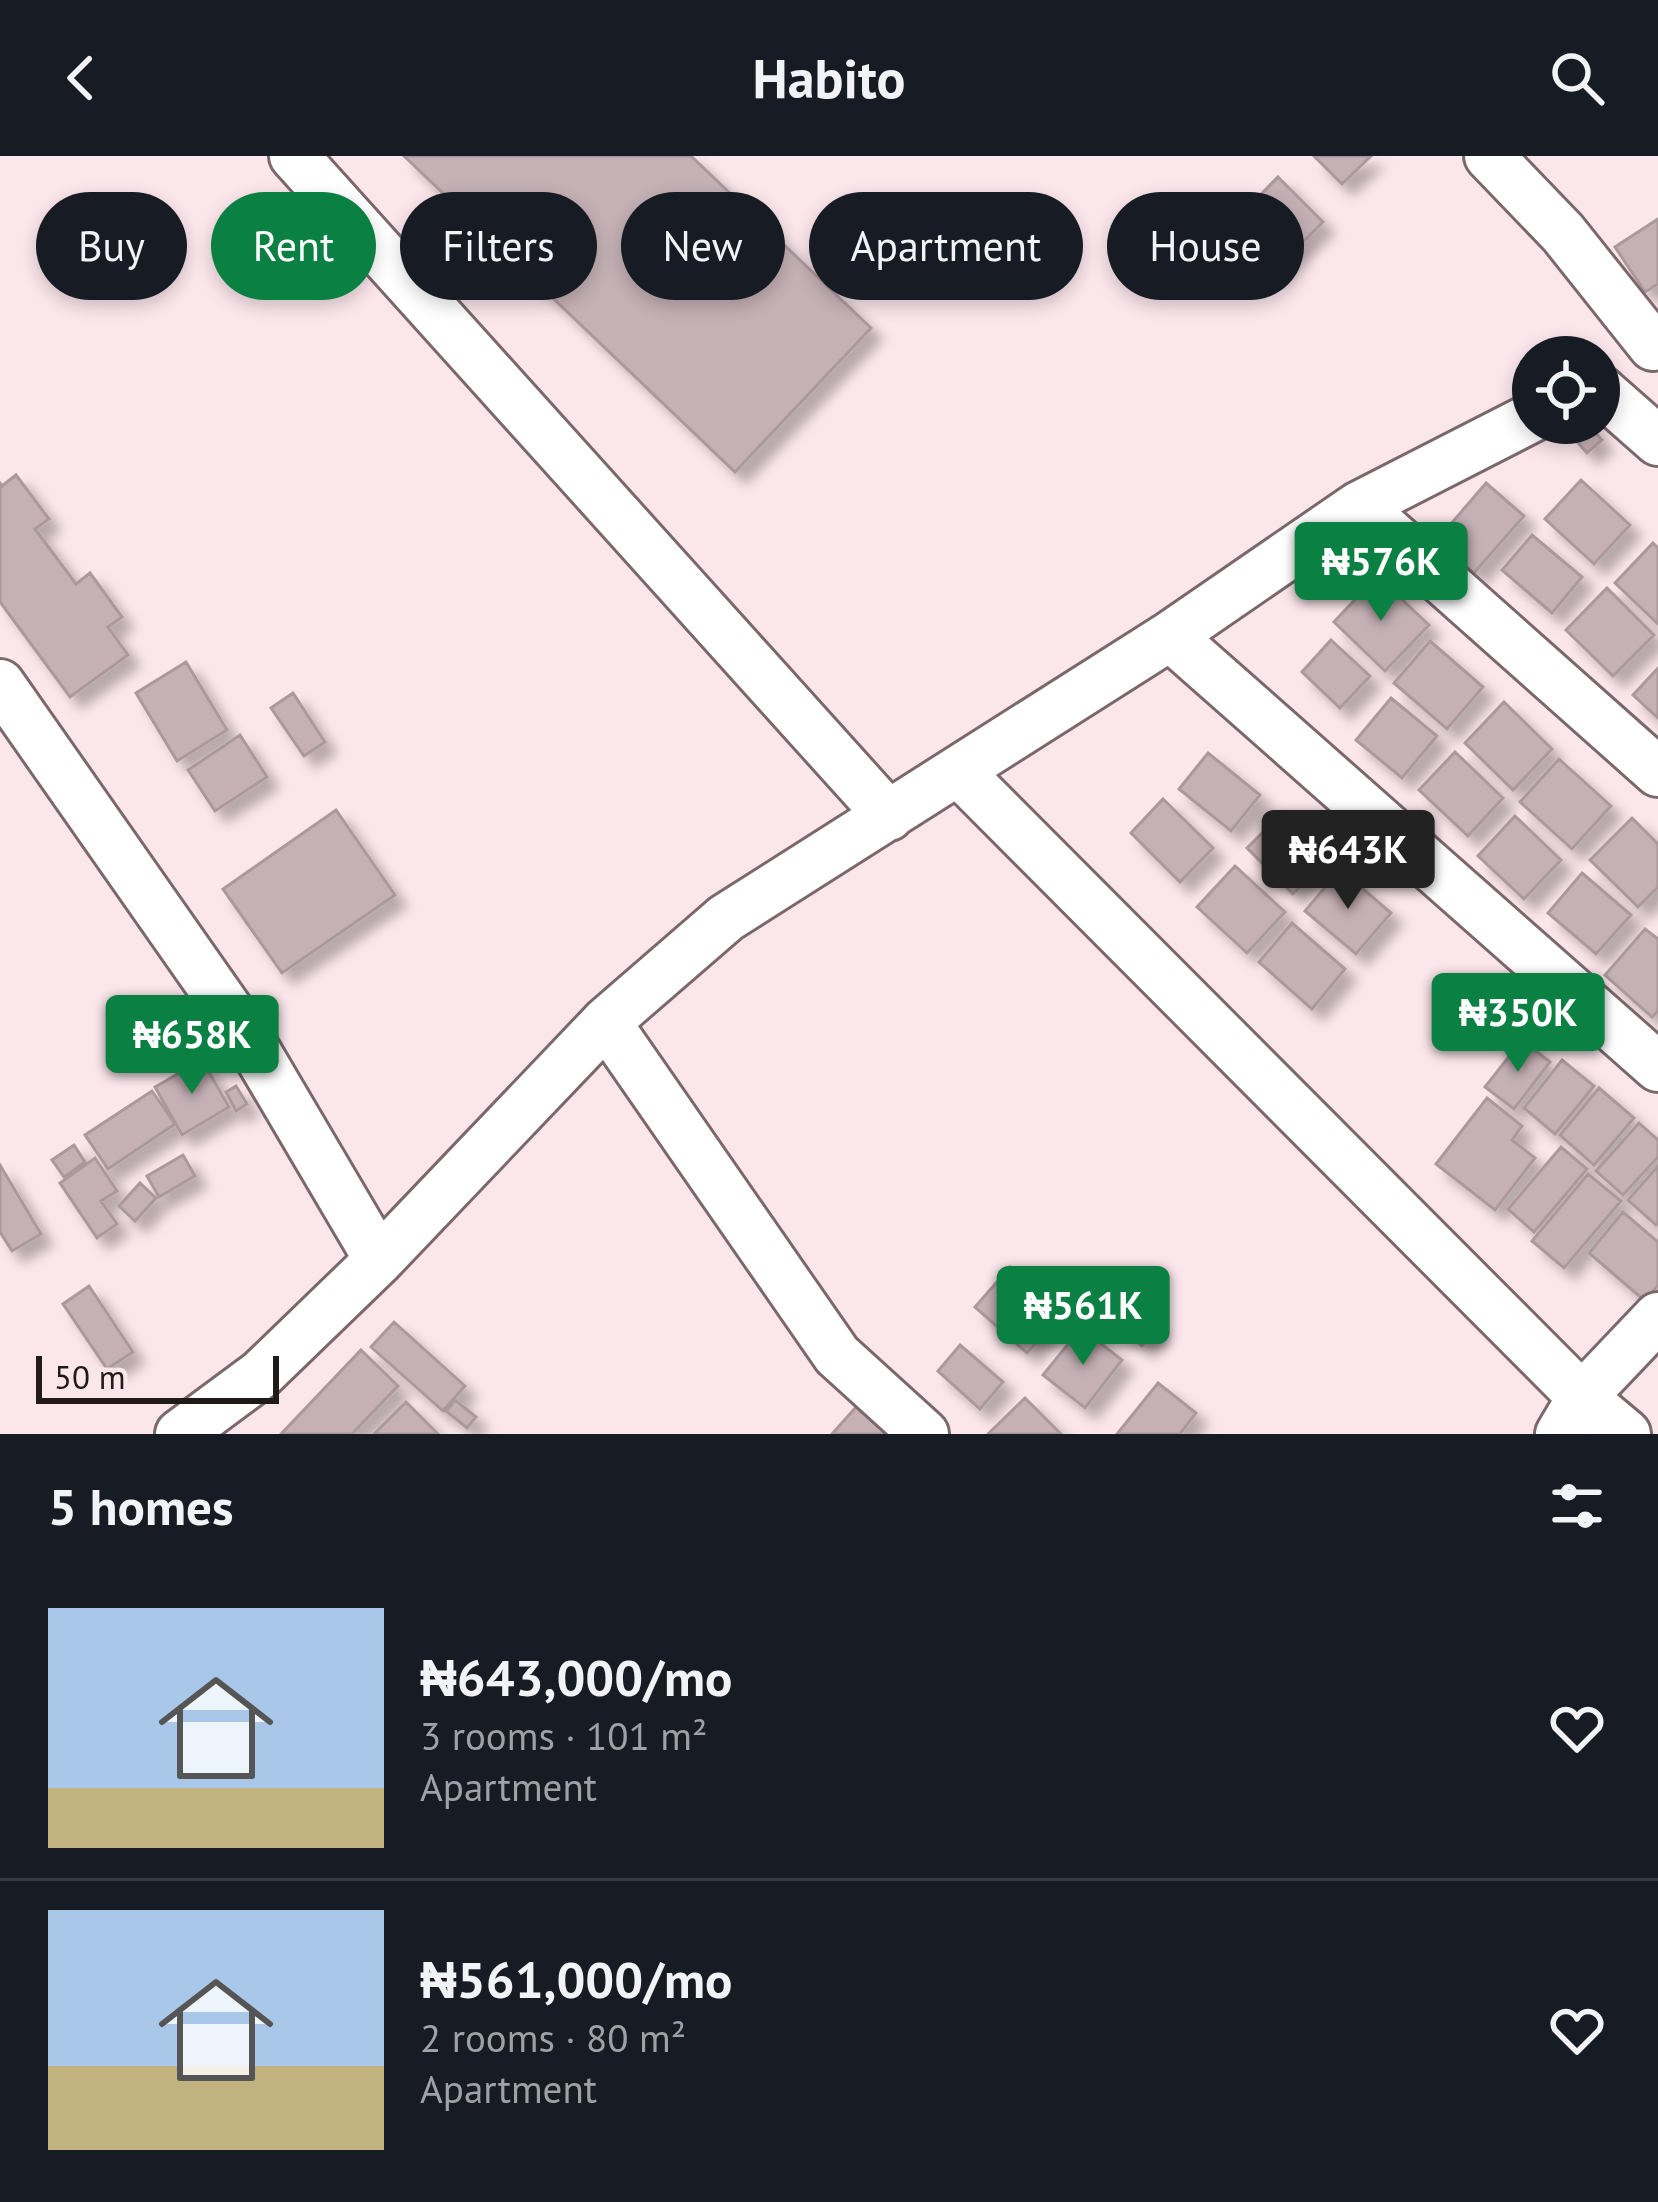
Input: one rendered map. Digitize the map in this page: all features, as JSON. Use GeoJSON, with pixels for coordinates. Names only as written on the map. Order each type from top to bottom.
{"type":"FeatureCollection","features":[{"type":"Feature","properties":{"kind":"street"},"geometry":{"type":"LineString","coordinates":[[294,156],[889,816]]}},
{"type":"Feature","properties":{"kind":"street"},"geometry":{"type":"LineString","coordinates":[[1489,156],[1564,232],[1655,345],[1620,371]]}},
{"type":"Feature","properties":{"kind":"street"},"geometry":{"type":"LineString","coordinates":[[1620,406],[1658,441]]}},
{"type":"Feature","properties":{"kind":"street"},"geometry":{"type":"LineString","coordinates":[[180,1434],[261,1375],[379,1260],[606,1022],[726,918],[1170,635],[1359,506],[1512,428]]}},
{"type":"Feature","properties":{"kind":"street"},"geometry":{"type":"LineString","coordinates":[[1359,506],[1658,772]]}},
{"type":"Feature","properties":{"kind":"street"},"geometry":{"type":"LineString","coordinates":[[1170,635],[1658,1067]]}},
{"type":"Feature","properties":{"kind":"street"},"geometry":{"type":"LineString","coordinates":[[0,685],[250,1041],[379,1260]]}},
{"type":"Feature","properties":{"kind":"street"},"geometry":{"type":"LineString","coordinates":[[958,771],[1571,1415],[1626,1434]]}},
{"type":"Feature","properties":{"kind":"street"},"geometry":{"type":"LineString","coordinates":[[606,1022],[838,1355],[924,1434]]}},
{"type":"Feature","properties":{"kind":"street"},"geometry":{"type":"LineString","coordinates":[[1571,1415],[1658,1317]]}},
{"type":"Feature","properties":{"kind":"building"},"geometry":{"type":"Polygon","coordinates":[[[404,156],[691,156],[729,192],[621,192],[621,300],[785,300],[785,246],[809,269],[809,300],[842,300],[871,328],[735,472],[555,300],[597,300],[597,192],[442,192],[404,156]]]}},
{"type":"Feature","properties":{"kind":"building"},"geometry":{"type":"Polygon","coordinates":[[[1314,156],[1371,156],[1342,184],[1314,156]]]}},
{"type":"Feature","properties":{"kind":"building"},"geometry":{"type":"Polygon","coordinates":[[[1278,177],[1293,192],[1263,192],[1278,177]]]}},
{"type":"Feature","properties":{"kind":"building"},"geometry":{"type":"Polygon","coordinates":[[[1304,203],[1323,222],[1304,241],[1304,203]]]}},
{"type":"Feature","properties":{"kind":"building"},"geometry":{"type":"Polygon","coordinates":[[[1658,219],[1658,284],[1645,292],[1615,247],[1658,219]]]}},
{"type":"Feature","properties":{"kind":"building"},"geometry":{"type":"Polygon","coordinates":[[[16,475],[49,519],[35,529],[76,584],[90,573],[122,617],[108,627],[128,655],[70,697],[0,602],[0,483],[16,475]]]}},
{"type":"Feature","properties":{"kind":"building"},"geometry":{"type":"Polygon","coordinates":[[[1581,480],[1630,525],[1594,564],[1545,519],[1581,480]]]}},
{"type":"Feature","properties":{"kind":"building"},"geometry":{"type":"Polygon","coordinates":[[[1486,483],[1524,516],[1474,573],[1437,540],[1486,483]]]}},
{"type":"Feature","properties":{"kind":"building"},"geometry":{"type":"Polygon","coordinates":[[[1532,535],[1582,577],[1552,613],[1502,570],[1532,535]]]}},
{"type":"Feature","properties":{"kind":"building"},"geometry":{"type":"Polygon","coordinates":[[[1653,543],[1658,548],[1658,624],[1615,583],[1653,543]]]}},
{"type":"Feature","properties":{"kind":"building"},"geometry":{"type":"Polygon","coordinates":[[[1377,576],[1429,625],[1385,671],[1334,622],[1377,576]]]}},
{"type":"Feature","properties":{"kind":"building"},"geometry":{"type":"Polygon","coordinates":[[[1607,588],[1654,635],[1613,676],[1566,630],[1607,588]]]}},
{"type":"Feature","properties":{"kind":"building"},"geometry":{"type":"Polygon","coordinates":[[[1331,640],[1370,676],[1340,708],[1302,672],[1331,640]]]}},
{"type":"Feature","properties":{"kind":"building"},"geometry":{"type":"Polygon","coordinates":[[[1430,641],[1483,687],[1447,729],[1394,683],[1430,641]]]}},
{"type":"Feature","properties":{"kind":"building"},"geometry":{"type":"Polygon","coordinates":[[[186,662],[227,730],[177,761],[136,693],[186,662]]]}},
{"type":"Feature","properties":{"kind":"building"},"geometry":{"type":"Polygon","coordinates":[[[1658,668],[1658,718],[1633,695],[1658,668]]]}},
{"type":"Feature","properties":{"kind":"building"},"geometry":{"type":"Polygon","coordinates":[[[293,693],[325,742],[304,756],[271,708],[293,693]]]}},
{"type":"Feature","properties":{"kind":"building"},"geometry":{"type":"Polygon","coordinates":[[[1391,698],[1437,736],[1402,778],[1356,740],[1391,698]]]}},
{"type":"Feature","properties":{"kind":"building"},"geometry":{"type":"Polygon","coordinates":[[[1504,702],[1552,749],[1513,790],[1465,743],[1504,702]]]}},
{"type":"Feature","properties":{"kind":"building"},"geometry":{"type":"Polygon","coordinates":[[[240,735],[267,777],[215,811],[188,770],[240,735]]]}},
{"type":"Feature","properties":{"kind":"building"},"geometry":{"type":"Polygon","coordinates":[[[1455,752],[1503,798],[1468,836],[1419,790],[1455,752]]]}},
{"type":"Feature","properties":{"kind":"building"},"geometry":{"type":"Polygon","coordinates":[[[1208,753],[1260,795],[1231,831],[1179,789],[1208,753]]]}},
{"type":"Feature","properties":{"kind":"building"},"geometry":{"type":"Polygon","coordinates":[[[1559,759],[1611,806],[1572,849],[1520,802],[1559,759]]]}},
{"type":"Feature","properties":{"kind":"building"},"geometry":{"type":"Polygon","coordinates":[[[1163,799],[1213,848],[1180,882],[1131,833],[1163,799]]]}},
{"type":"Feature","properties":{"kind":"building"},"geometry":{"type":"Polygon","coordinates":[[[336,810],[395,895],[282,973],[223,889],[336,810]]]}},
{"type":"Feature","properties":{"kind":"building"},"geometry":{"type":"Polygon","coordinates":[[[1282,813],[1328,859],[1293,894],[1247,848],[1282,813]]]}},
{"type":"Feature","properties":{"kind":"building"},"geometry":{"type":"Polygon","coordinates":[[[1515,816],[1561,860],[1524,899],[1478,856],[1515,816]]]}},
{"type":"Feature","properties":{"kind":"building"},"geometry":{"type":"Polygon","coordinates":[[[1632,818],[1658,844],[1658,887],[1638,907],[1590,860],[1632,818]]]}},
{"type":"Feature","properties":{"kind":"building"},"geometry":{"type":"Polygon","coordinates":[[[1235,866],[1285,912],[1247,953],[1197,907],[1235,866]]]}},
{"type":"Feature","properties":{"kind":"building"},"geometry":{"type":"Polygon","coordinates":[[[1340,869],[1391,913],[1356,954],[1305,911],[1340,869]]]}},
{"type":"Feature","properties":{"kind":"building"},"geometry":{"type":"Polygon","coordinates":[[[1582,873],[1631,915],[1596,954],[1548,913],[1582,873]]]}},
{"type":"Feature","properties":{"kind":"building"},"geometry":{"type":"Polygon","coordinates":[[[1292,923],[1345,969],[1312,1009],[1259,962],[1292,923]]]}},
{"type":"Feature","properties":{"kind":"building"},"geometry":{"type":"Polygon","coordinates":[[[1645,929],[1658,939],[1658,1011],[1652,1017],[1605,975],[1645,929]]]}},
{"type":"Feature","properties":{"kind":"building"},"geometry":{"type":"Polygon","coordinates":[[[1522,1040],[1550,1062],[1514,1109],[1485,1087],[1522,1040]]]}},
{"type":"Feature","properties":{"kind":"building"},"geometry":{"type":"Polygon","coordinates":[[[202,1060],[229,1107],[182,1135],[155,1087],[202,1060]]]}},
{"type":"Feature","properties":{"kind":"building"},"geometry":{"type":"Polygon","coordinates":[[[1562,1060],[1594,1086],[1555,1134],[1524,1108],[1562,1060]]]}},
{"type":"Feature","properties":{"kind":"building"},"geometry":{"type":"Polygon","coordinates":[[[236,1086],[247,1104],[236,1111],[226,1092],[236,1086]]]}},
{"type":"Feature","properties":{"kind":"building"},"geometry":{"type":"Polygon","coordinates":[[[1599,1088],[1634,1118],[1594,1165],[1560,1135],[1599,1088]]]}},
{"type":"Feature","properties":{"kind":"building"},"geometry":{"type":"Polygon","coordinates":[[[152,1091],[175,1124],[108,1169],[85,1135],[152,1091]]]}},
{"type":"Feature","properties":{"kind":"building"},"geometry":{"type":"Polygon","coordinates":[[[1487,1098],[1522,1126],[1512,1140],[1535,1158],[1495,1210],[1436,1164],[1487,1098]]]}},
{"type":"Feature","properties":{"kind":"building"},"geometry":{"type":"Polygon","coordinates":[[[1639,1123],[1658,1140],[1658,1157],[1623,1195],[1596,1171],[1639,1123]]]}},
{"type":"Feature","properties":{"kind":"building"},"geometry":{"type":"Polygon","coordinates":[[[74,1145],[85,1162],[64,1177],[52,1160],[74,1145]]]}},
{"type":"Feature","properties":{"kind":"building"},"geometry":{"type":"Polygon","coordinates":[[[1561,1147],[1587,1169],[1534,1232],[1508,1209],[1561,1147]]]}},
{"type":"Feature","properties":{"kind":"building"},"geometry":{"type":"Polygon","coordinates":[[[183,1155],[195,1176],[159,1197],[147,1176],[183,1155]]]}},
{"type":"Feature","properties":{"kind":"building"},"geometry":{"type":"Polygon","coordinates":[[[95,1158],[117,1191],[101,1201],[117,1224],[97,1238],[60,1183],[95,1158]]]}},
{"type":"Feature","properties":{"kind":"building"},"geometry":{"type":"Polygon","coordinates":[[[0,1165],[41,1234],[12,1251],[0,1232],[0,1165]]]}},
{"type":"Feature","properties":{"kind":"building"},"geometry":{"type":"Polygon","coordinates":[[[1658,1166],[1658,1223],[1656,1225],[1628,1200],[1658,1166]]]}},
{"type":"Feature","properties":{"kind":"building"},"geometry":{"type":"Polygon","coordinates":[[[1588,1174],[1621,1201],[1564,1268],[1532,1241],[1588,1174]]]}},
{"type":"Feature","properties":{"kind":"building"},"geometry":{"type":"Polygon","coordinates":[[[140,1183],[156,1198],[135,1221],[119,1206],[140,1183]]]}},
{"type":"Feature","properties":{"kind":"building"},"geometry":{"type":"Polygon","coordinates":[[[1623,1212],[1658,1242],[1658,1285],[1645,1301],[1589,1253],[1623,1212]]]}},
{"type":"Feature","properties":{"kind":"building"},"geometry":{"type":"Polygon","coordinates":[[[1010,1267],[1062,1314],[1027,1353],[975,1307],[1010,1267]]]}},
{"type":"Feature","properties":{"kind":"building"},"geometry":{"type":"Polygon","coordinates":[[[89,1286],[133,1352],[107,1369],[63,1304],[89,1286]]]}},
{"type":"Feature","properties":{"kind":"building"},"geometry":{"type":"Polygon","coordinates":[[[1126,1302],[1157,1330],[1142,1346],[1111,1319],[1126,1302]]]}},
{"type":"Feature","properties":{"kind":"building"},"geometry":{"type":"Polygon","coordinates":[[[394,1322],[465,1386],[443,1411],[371,1347],[394,1322]]]}},
{"type":"Feature","properties":{"kind":"building"},"geometry":{"type":"Polygon","coordinates":[[[1081,1328],[1122,1360],[1085,1408],[1043,1375],[1081,1328]]]}},
{"type":"Feature","properties":{"kind":"building"},"geometry":{"type":"Polygon","coordinates":[[[960,1345],[1003,1382],[980,1409],[938,1371],[960,1345]]]}},
{"type":"Feature","properties":{"kind":"building"},"geometry":{"type":"Polygon","coordinates":[[[361,1350],[398,1386],[352,1434],[281,1434],[361,1350]]]}},
{"type":"Feature","properties":{"kind":"building"},"geometry":{"type":"Polygon","coordinates":[[[1158,1383],[1196,1413],[1180,1434],[1117,1434],[1158,1383]]]}},
{"type":"Feature","properties":{"kind":"building"},"geometry":{"type":"Polygon","coordinates":[[[1025,1398],[1061,1434],[988,1434],[1025,1398]]]}},
{"type":"Feature","properties":{"kind":"building"},"geometry":{"type":"Polygon","coordinates":[[[455,1400],[476,1417],[467,1428],[446,1411],[455,1400]]]}},
{"type":"Feature","properties":{"kind":"building"},"geometry":{"type":"Polygon","coordinates":[[[406,1402],[438,1434],[374,1434],[406,1402]]]}},
{"type":"Feature","properties":{"kind":"building"},"geometry":{"type":"Polygon","coordinates":[[[856,1407],[887,1434],[832,1434],[856,1407]]]}}]}
